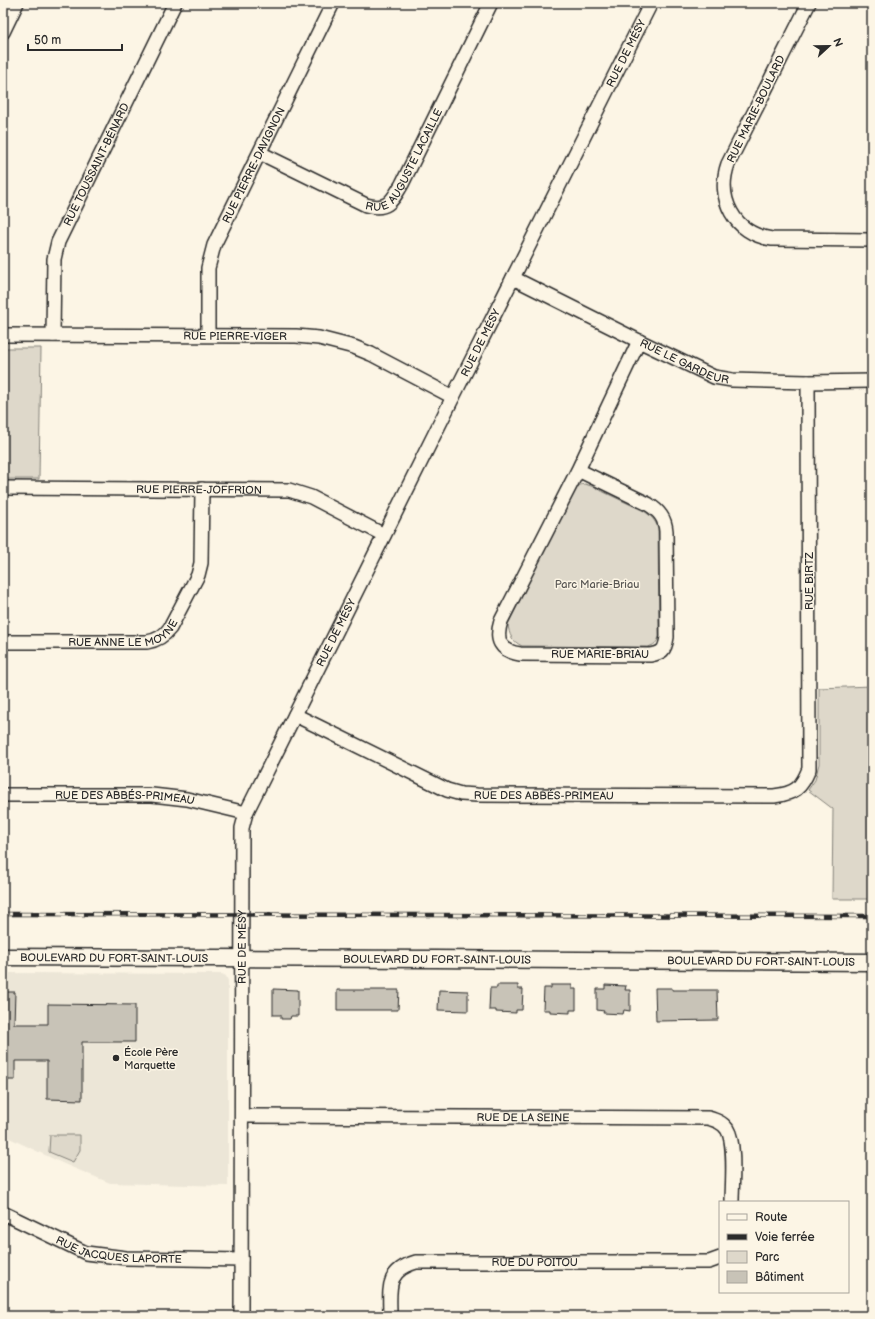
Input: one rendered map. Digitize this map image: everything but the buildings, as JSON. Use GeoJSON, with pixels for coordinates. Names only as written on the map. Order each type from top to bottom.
{"type":"FeatureCollection","features":[{"type":"Feature","properties":{"kind":"street"},"geometry":{"type":"LineString","coordinates":[[3,32],[17,3]]}},
{"type":"Feature","properties":{"kind":"street","name":"RUE TOUSSAINT-BÉNARD"},"geometry":{"type":"LineString","coordinates":[[53,335],[54,259],[58,242],[175,3]]}},
{"type":"Feature","properties":{"kind":"street","name":"RUE PIERRE-DAVIGNON"},"geometry":{"type":"LineString","coordinates":[[208,335],[208,268],[219,234],[333,3]]}},
{"type":"Feature","properties":{"kind":"street","name":"RUE AUGUSTE LACAILLE"},"geometry":{"type":"LineString","coordinates":[[260,153],[366,205],[383,207],[389,203],[402,184],[491,3]]}},
{"type":"Feature","properties":{"kind":"street","name":"RUE DE MÉSY"},"geometry":{"type":"LineString","coordinates":[[241,1316],[242,828],[246,813],[453,397],[652,3]]}},
{"type":"Feature","properties":{"kind":"street","name":"RUE MARIE-BOULARD"},"geometry":{"type":"LineString","coordinates":[[809,3],[728,164],[724,179],[727,203],[730,211],[741,226],[764,238],[872,240]]}},
{"type":"Feature","properties":{"kind":"street","name":"RUE LE GARDEUR"},"geometry":{"type":"LineString","coordinates":[[513,278],[639,342],[721,379],[808,382],[872,380]]}},
{"type":"Feature","properties":{"kind":"street","name":"RUE PIERRE-VIGER"},"geometry":{"type":"LineString","coordinates":[[3,335],[208,335],[296,336],[319,338],[371,354],[453,397]]}},
{"type":"Feature","properties":{"kind":"street","name":"RUE MARIE-BRIAU"},"geometry":{"type":"LineString","coordinates":[[578,470],[648,504],[661,514],[663,518],[666,531],[667,637],[666,646],[657,654],[520,654],[507,650],[501,645],[498,638],[498,629],[501,621],[578,470],[639,342]]}},
{"type":"Feature","properties":{"kind":"street","name":"RUE BIRTZ"},"geometry":{"type":"LineString","coordinates":[[805,779],[809,769],[808,382]]}},
{"type":"Feature","properties":{"kind":"street","name":"RUE PIERRE-JOFFRION"},"geometry":{"type":"LineString","coordinates":[[3,488],[281,489],[297,492],[311,497],[384,535]]}},
{"type":"Feature","properties":{"kind":"street","name":"RUE ANNE LE MOYNE"},"geometry":{"type":"LineString","coordinates":[[3,642],[147,642],[157,640],[165,634],[170,628],[200,570],[202,555],[202,489]]}},
{"type":"Feature","properties":{"kind":"street","name":"RUE DES ABBÉS-PRIMEAU"},"geometry":{"type":"LineString","coordinates":[[295,715],[447,790],[461,794],[774,796],[788,794],[798,788],[805,779]]}},
{"type":"Feature","properties":{"kind":"street","name":"RUE DES ABBÉS-PRIMEAU"},"geometry":{"type":"LineString","coordinates":[[3,795],[152,795],[186,799],[246,813]]}},
{"type":"Feature","properties":{"kind":"street","name":"BOULEVARD DU FORT-SAINT-LOUIS"},"geometry":{"type":"LineString","coordinates":[[3,957],[872,962]]}},
{"type":"Feature","properties":{"kind":"street","name":"RUE DE LA SEINE"},"geometry":{"type":"LineString","coordinates":[[242,1116],[708,1118],[718,1121],[726,1127],[730,1136],[732,1146],[732,1201]]}},
{"type":"Feature","properties":{"kind":"street","name":"RUE JACQUES LAPORTE"},"geometry":{"type":"LineString","coordinates":[[3,1213],[76,1249],[92,1254],[126,1258],[241,1260]]}},
{"type":"Feature","properties":{"kind":"street","name":"RUE DU POITOU"},"geometry":{"type":"LineString","coordinates":[[390,1316],[391,1280],[405,1265],[416,1262],[708,1262],[719,1258]]}},
{"type":"Feature","properties":{"kind":"shaded area","name":"École Père Marquette"},"geometry":{"type":"Polygon","coordinates":[[[3,973],[222,974],[226,976],[228,981],[228,1186],[110,1183],[64,1164],[3,1135],[3,973]]]}},
{"type":"Feature","properties":{"kind":"green space"},"geometry":{"type":"Polygon","coordinates":[[[3,348],[41,348],[39,479],[3,479],[3,348]]]}},
{"type":"Feature","properties":{"kind":"green space","name":"Parc Marie-Briau"},"geometry":{"type":"Polygon","coordinates":[[[585,484],[644,511],[656,523],[658,528],[659,637],[654,645],[648,647],[522,646],[513,640],[510,634],[508,624],[575,489],[580,485],[585,484]]]}},
{"type":"Feature","properties":{"kind":"green space"},"geometry":{"type":"Polygon","coordinates":[[[872,686],[872,899],[832,899],[833,809],[808,790],[815,780],[819,764],[819,688],[872,686]]]}},
{"type":"Feature","properties":{"kind":"green space"},"geometry":{"type":"Polygon","coordinates":[[[50,1135],[80,1135],[80,1150],[73,1162],[49,1152],[50,1135]]]}},
{"type":"Feature","properties":{"kind":"railway"},"geometry":{"type":"LineString","coordinates":[[3,914],[872,916]]}},
{"type":"Feature","properties":{"kind":"place","name":"École Père Marquette"},"geometry":{"type":"Point","coordinates":[116,1058]}}]}
